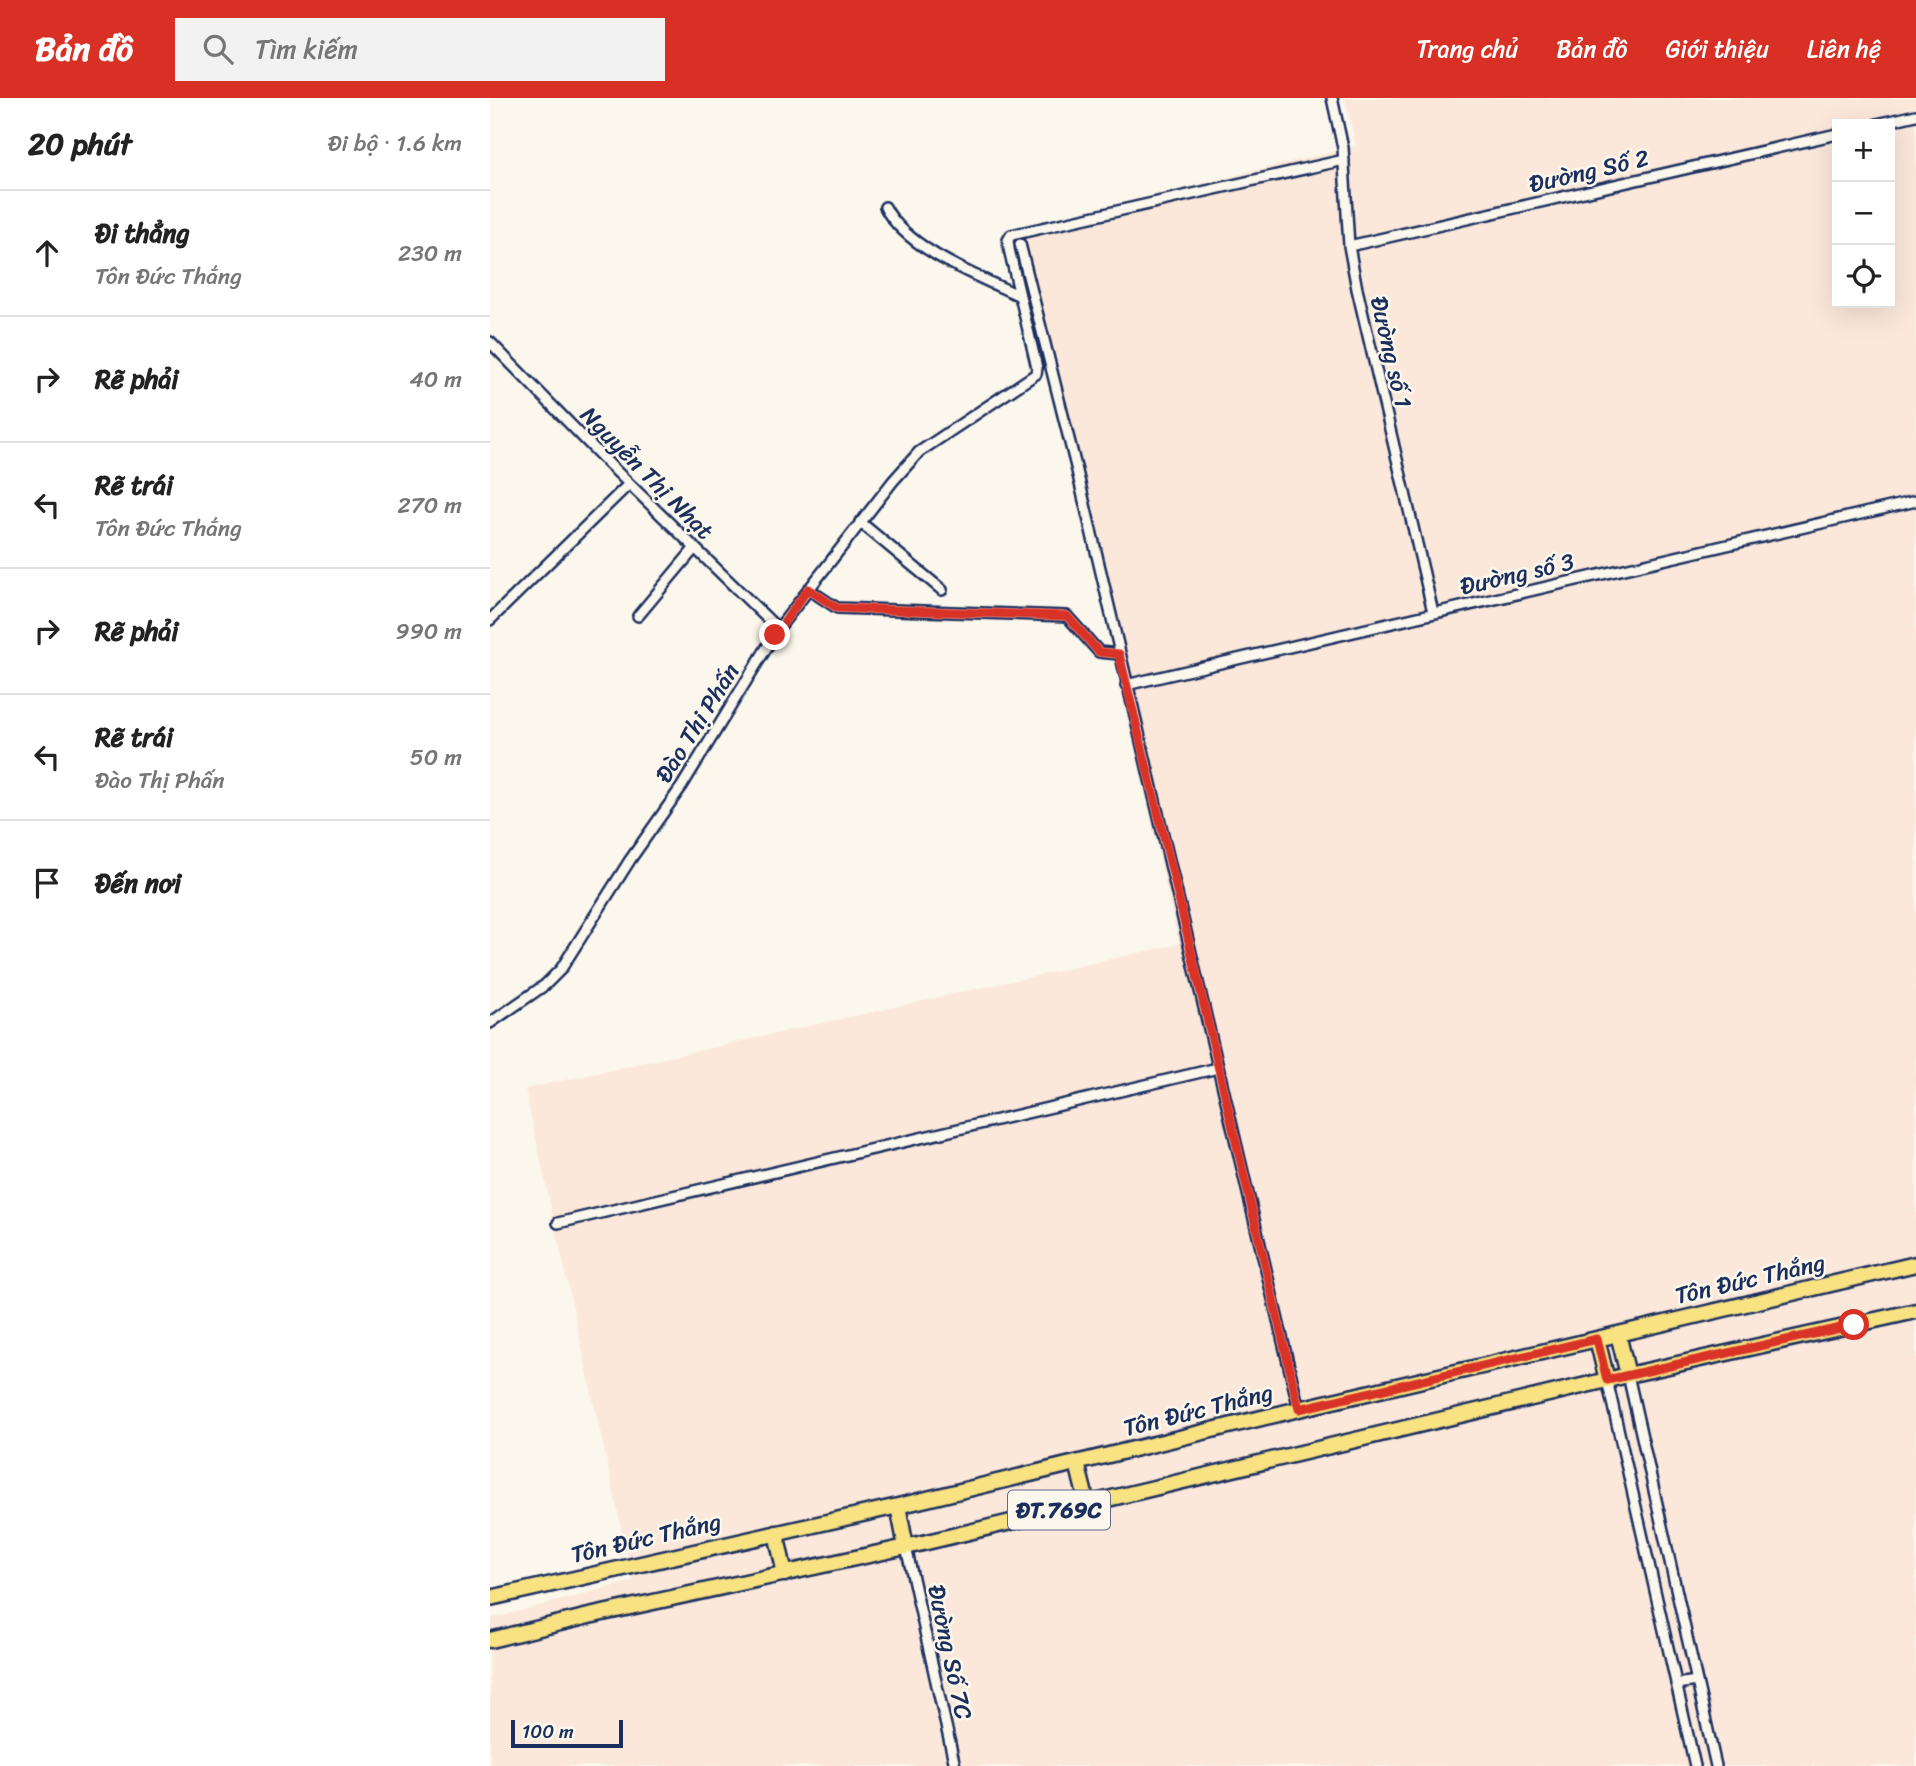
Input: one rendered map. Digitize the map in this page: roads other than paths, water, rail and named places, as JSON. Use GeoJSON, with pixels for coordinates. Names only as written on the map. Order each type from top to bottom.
{"type":"FeatureCollection","features":[{"type":"Feature","properties":{"kind":"main road","name":"Tôn Đức Thắng"},"geometry":{"type":"LineString","coordinates":[[490,1598],[898,1506],[1916,1264]]}},
{"type":"Feature","properties":{"kind":"main road","name":"ĐT.769C"},"geometry":{"type":"LineString","coordinates":[[490,1640],[906,1547],[1628,1375],[1916,1311]]}},
{"type":"Feature","properties":{"kind":"main road"},"geometry":{"type":"LineString","coordinates":[[1618,1334],[1628,1375]]}},
{"type":"Feature","properties":{"kind":"main road"},"geometry":{"type":"LineString","coordinates":[[1597,1339],[1607,1380]]}},
{"type":"Feature","properties":{"kind":"main road"},"geometry":{"type":"LineString","coordinates":[[1077,1463],[1087,1503]]}},
{"type":"Feature","properties":{"kind":"main road"},"geometry":{"type":"LineString","coordinates":[[898,1506],[906,1547]]}},
{"type":"Feature","properties":{"kind":"main road"},"geometry":{"type":"LineString","coordinates":[[776,1533],[785,1574]]}},
{"type":"Feature","properties":{"kind":"street","name":"Đường số 1"},"geometry":{"type":"LineString","coordinates":[[1332,98],[1344,160],[1349,246],[1373,365],[1433,612]]}},
{"type":"Feature","properties":{"kind":"street"},"geometry":{"type":"LineString","coordinates":[[1895,120],[1916,115]]}},
{"type":"Feature","properties":{"kind":"street","name":"Đường Số 2"},"geometry":{"type":"LineString","coordinates":[[1349,246],[1832,135]]}},
{"type":"Feature","properties":{"kind":"street"},"geometry":{"type":"LineString","coordinates":[[1020,296],[1009,249],[1008,240],[1011,235],[1344,160]]}},
{"type":"Feature","properties":{"kind":"street"},"geometry":{"type":"LineString","coordinates":[[885,207],[895,224],[918,243],[965,271],[1020,296]]}},
{"type":"Feature","properties":{"kind":"street"},"geometry":{"type":"LineString","coordinates":[[1020,244],[1077,471],[1299,1409]]}},
{"type":"Feature","properties":{"kind":"street","name":"Đào Thị Phấn"},"geometry":{"type":"LineString","coordinates":[[490,1023],[545,985],[561,969],[630,860],[689,775],[779,629],[860,522],[919,452],[1036,374],[1037,368],[1020,296]]}},
{"type":"Feature","properties":{"kind":"street","name":"Nguyễn Thị Nhạt"},"geometry":{"type":"LineString","coordinates":[[490,342],[694,549],[779,629]]}},
{"type":"Feature","properties":{"kind":"street"},"geometry":{"type":"LineString","coordinates":[[490,620],[629,484]]}},
{"type":"Feature","properties":{"kind":"street","name":"Đường số 3"},"geometry":{"type":"LineString","coordinates":[[1126,685],[1916,501]]}},
{"type":"Feature","properties":{"kind":"street"},"geometry":{"type":"LineString","coordinates":[[860,522],[942,590]]}},
{"type":"Feature","properties":{"kind":"street"},"geometry":{"type":"LineString","coordinates":[[638,616],[694,549]]}},
{"type":"Feature","properties":{"kind":"street"},"geometry":{"type":"LineString","coordinates":[[808,589],[837,608],[1067,616],[1099,652],[1119,654]]}},
{"type":"Feature","properties":{"kind":"street"},"geometry":{"type":"LineString","coordinates":[[558,1223],[1217,1068]]}},
{"type":"Feature","properties":{"kind":"street"},"geometry":{"type":"LineString","coordinates":[[1628,1375],[1716,1766]]}},
{"type":"Feature","properties":{"kind":"street"},"geometry":{"type":"LineString","coordinates":[[1607,1380],[1695,1766]]}},
{"type":"Feature","properties":{"kind":"street","name":"Đường Số 7C"},"geometry":{"type":"LineString","coordinates":[[906,1547],[955,1766]]}},
{"type":"Feature","properties":{"kind":"street"},"geometry":{"type":"LineString","coordinates":[[1676,1684],[1697,1681]]}}]}
